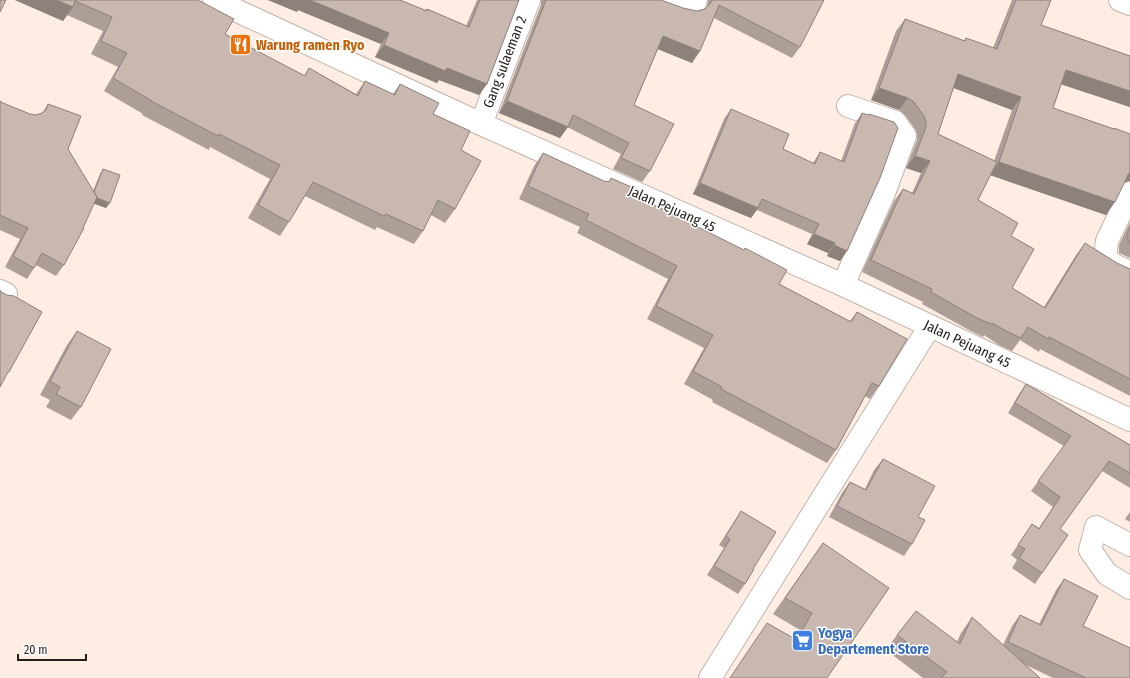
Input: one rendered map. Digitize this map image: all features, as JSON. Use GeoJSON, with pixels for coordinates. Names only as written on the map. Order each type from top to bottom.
{"type":"FeatureCollection","features":[{"type":"Feature","properties":{"kind":"street","name":"Jalan Pejuang 45"},"geometry":{"type":"LineString","coordinates":[[214,0],[481,124],[843,285],[1130,420]]}},
{"type":"Feature","properties":{"kind":"street","name":"Gang sulaeman 2"},"geometry":{"type":"LineString","coordinates":[[481,124],[529,0]]}},
{"type":"Feature","properties":{"kind":"street"},"geometry":{"type":"LineString","coordinates":[[658,0],[679,8],[691,10],[696,0]]}},
{"type":"Feature","properties":{"kind":"street"},"geometry":{"type":"LineString","coordinates":[[1120,0],[1130,4]]}},
{"type":"Feature","properties":{"kind":"street"},"geometry":{"type":"LineString","coordinates":[[843,285],[884,193],[905,136],[895,122],[848,106]]}},
{"type":"Feature","properties":{"kind":"street"},"geometry":{"type":"LineString","coordinates":[[1130,193],[1107,242],[1106,257],[1112,264],[1130,272]]}},
{"type":"Feature","properties":{"kind":"street"},"geometry":{"type":"LineString","coordinates":[[710,678],[930,326]]}},
{"type":"Feature","properties":{"kind":"street"},"geometry":{"type":"LineString","coordinates":[[1130,545],[1096,527],[1090,550],[1107,574],[1130,588]]}},
{"type":"Feature","properties":{"kind":"building"},"geometry":{"type":"Polygon","coordinates":[[[0,0],[6,0],[0,12],[0,0]]]}},
{"type":"Feature","properties":{"kind":"building"},"geometry":{"type":"Polygon","coordinates":[[[56,0],[198,0],[234,19],[225,34],[305,76],[309,68],[358,96],[365,81],[395,95],[400,84],[439,103],[433,114],[470,131],[461,150],[481,161],[455,209],[438,200],[423,231],[386,214],[384,216],[313,182],[289,222],[258,205],[280,165],[219,134],[218,136],[151,101],[113,78],[127,53],[101,41],[112,17],[75,1],[73,7],[56,0]]]}},
{"type":"Feature","properties":{"kind":"building"},"geometry":{"type":"Polygon","coordinates":[[[310,0],[400,0],[427,11],[427,9],[469,27],[480,0],[519,0],[487,84],[447,68],[445,71],[384,45],[389,33],[310,0]]]}},
{"type":"Feature","properties":{"kind":"building"},"geometry":{"type":"Polygon","coordinates":[[[546,0],[661,0],[683,8],[697,11],[705,9],[712,0],[824,0],[800,47],[719,5],[700,51],[663,36],[634,105],[674,124],[650,171],[621,158],[629,143],[573,115],[568,127],[507,101],[546,0]]]}},
{"type":"Feature","properties":{"kind":"building"},"geometry":{"type":"Polygon","coordinates":[[[1016,0],[1051,0],[1041,25],[1130,56],[1130,91],[1066,70],[1053,108],[1130,134],[1130,172],[1115,202],[999,162],[1021,97],[958,74],[938,134],[997,162],[978,200],[1018,223],[1011,236],[1034,249],[1012,288],[1045,308],[1085,243],[1117,263],[1130,269],[1130,379],[1049,337],[1048,339],[1028,327],[1021,338],[992,323],[991,324],[977,318],[931,292],[932,289],[871,260],[903,189],[914,194],[930,161],[915,156],[926,127],[924,116],[914,102],[908,98],[879,88],[905,19],[965,41],[966,38],[997,49],[1016,0]]]}},
{"type":"Feature","properties":{"kind":"building"},"geometry":{"type":"Polygon","coordinates":[[[0,101],[30,114],[36,115],[42,113],[46,110],[48,104],[81,116],[68,149],[97,197],[84,228],[64,265],[42,253],[34,268],[13,256],[28,228],[0,215],[0,101]]]}},
{"type":"Feature","properties":{"kind":"building"},"geometry":{"type":"Polygon","coordinates":[[[731,109],[789,134],[783,149],[815,164],[820,152],[844,162],[862,113],[894,122],[898,128],[880,178],[847,251],[834,245],[835,243],[814,234],[819,224],[762,199],[758,208],[700,183],[731,109]]]}},
{"type":"Feature","properties":{"kind":"building"},"geometry":{"type":"Polygon","coordinates":[[[543,153],[606,182],[609,182],[611,178],[640,191],[638,194],[652,204],[744,250],[745,248],[787,270],[779,284],[851,322],[857,312],[907,339],[879,386],[872,383],[836,450],[721,389],[722,387],[693,371],[713,335],[656,306],[677,266],[586,220],[589,214],[528,186],[543,153]]]}},
{"type":"Feature","properties":{"kind":"building"},"geometry":{"type":"Polygon","coordinates":[[[103,169],[120,175],[110,203],[97,198],[94,192],[103,169]]]}},
{"type":"Feature","properties":{"kind":"building"},"geometry":{"type":"Polygon","coordinates":[[[1130,228],[1130,242],[1128,241],[1128,232],[1130,228]]]}},
{"type":"Feature","properties":{"kind":"building"},"geometry":{"type":"Polygon","coordinates":[[[0,290],[1,292],[14,296],[42,312],[0,387],[0,290]]]}},
{"type":"Feature","properties":{"kind":"building"},"geometry":{"type":"Polygon","coordinates":[[[77,331],[111,349],[81,407],[56,394],[60,387],[50,381],[77,331]]]}},
{"type":"Feature","properties":{"kind":"building"},"geometry":{"type":"Polygon","coordinates":[[[1026,384],[1130,445],[1130,473],[1109,461],[1060,529],[1068,535],[1042,573],[1019,558],[1025,549],[1018,545],[1032,524],[1039,529],[1060,497],[1038,481],[1071,436],[1015,403],[1026,384]]]}},
{"type":"Feature","properties":{"kind":"building"},"geometry":{"type":"Polygon","coordinates":[[[883,459],[935,486],[918,517],[925,520],[912,544],[837,506],[850,482],[866,490],[883,459]]]}},
{"type":"Feature","properties":{"kind":"building"},"geometry":{"type":"Polygon","coordinates":[[[741,511],[776,532],[745,584],[714,566],[730,539],[726,536],[741,511]]]}},
{"type":"Feature","properties":{"kind":"building","name":"Yogya Departement Store"},"geometry":{"type":"Polygon","coordinates":[[[823,543],[889,588],[827,678],[730,678],[767,623],[797,640],[812,613],[785,598],[823,543]]]}},
{"type":"Feature","properties":{"kind":"building"},"geometry":{"type":"Polygon","coordinates":[[[1064,579],[1098,596],[1083,626],[1130,648],[1130,678],[1086,678],[1008,642],[1020,615],[1041,625],[1064,579]]]}},
{"type":"Feature","properties":{"kind":"building"},"geometry":{"type":"Polygon","coordinates":[[[916,611],[960,644],[972,617],[1040,678],[941,678],[947,672],[897,635],[916,611]]]}},
{"type":"Feature","properties":{"kind":"place","name":"Warung ramen Ryo"},"geometry":{"type":"Point","coordinates":[240,45]}},
{"type":"Feature","properties":{"kind":"place","name":"Yogya Departement Store"},"geometry":{"type":"Point","coordinates":[803,641]}}]}
